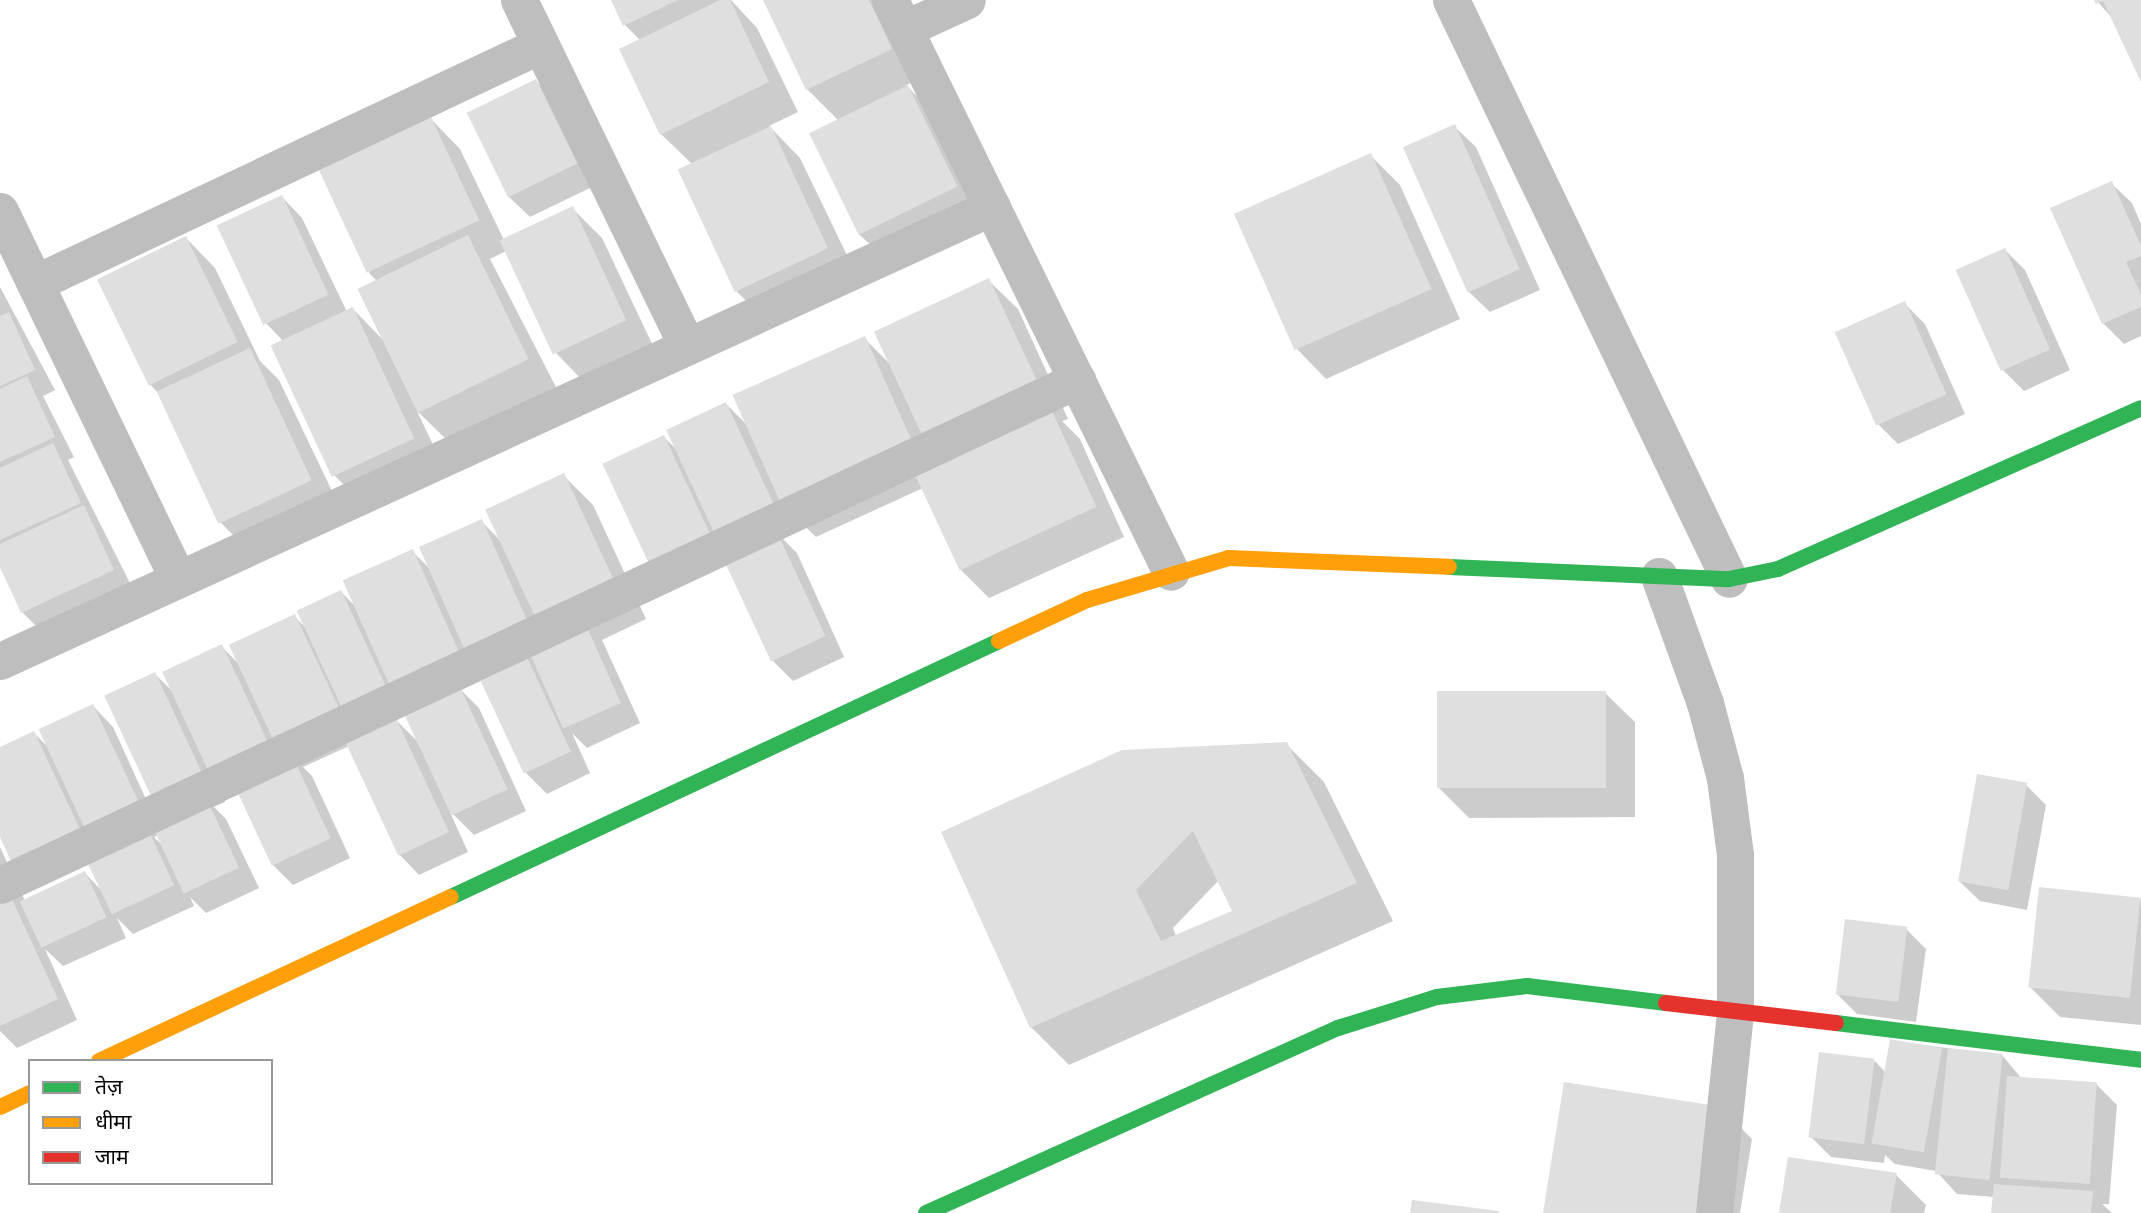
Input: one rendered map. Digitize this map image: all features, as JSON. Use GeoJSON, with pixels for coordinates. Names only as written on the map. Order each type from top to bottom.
{"type":"FeatureCollection","features":[{"type":"Feature","properties":{"kind":"street"},"geometry":{"type":"LineString","coordinates":[[519,0],[687,346]]}},
{"type":"Feature","properties":{"kind":"street"},"geometry":{"type":"LineString","coordinates":[[967,0],[897,15],[1171,572]]}},
{"type":"Feature","properties":{"kind":"street"},"geometry":{"type":"LineString","coordinates":[[1451,0],[1729,579]]}},
{"type":"Feature","properties":{"kind":"street"},"geometry":{"type":"LineString","coordinates":[[35,283],[540,45]]}},
{"type":"Feature","properties":{"kind":"street"},"geometry":{"type":"LineString","coordinates":[[4,650],[178,579],[992,207]]}},
{"type":"Feature","properties":{"kind":"street"},"geometry":{"type":"LineString","coordinates":[[0,211],[178,579]]}},
{"type":"Feature","properties":{"kind":"street"},"geometry":{"type":"LineString","coordinates":[[0,886],[1077,380]]}},
{"type":"Feature","properties":{"kind":"street"},"geometry":{"type":"LineString","coordinates":[[103,1059],[1087,600],[1171,572],[1229,558],[1729,579],[1778,569],[2141,408]]}},
{"type":"Feature","properties":{"kind":"street"},"geometry":{"type":"LineString","coordinates":[[1659,576],[1704,703],[1725,778],[1735,855],[1735,1013],[1714,1213]]}},
{"type":"Feature","properties":{"kind":"street"},"geometry":{"type":"LineString","coordinates":[[947,1208],[1338,1028],[1437,997],[1527,986],[1735,1013],[2141,1059]]}},
{"type":"Feature","properties":{"kind":"building"},"geometry":{"type":"Polygon","coordinates":[[[611,0],[678,0],[623,26],[611,0]]]}},
{"type":"Feature","properties":{"kind":"building"},"geometry":{"type":"Polygon","coordinates":[[[720,0],[730,0],[769,82],[660,135],[619,49],[720,0]]]}},
{"type":"Feature","properties":{"kind":"building"},"geometry":{"type":"Polygon","coordinates":[[[763,0],[869,0],[892,49],[806,90],[763,0]]]}},
{"type":"Feature","properties":{"kind":"building"},"geometry":{"type":"Polygon","coordinates":[[[2094,0],[2141,0],[2141,82],[2103,1],[2096,4],[2094,0]]]}},
{"type":"Feature","properties":{"kind":"building"},"geometry":{"type":"Polygon","coordinates":[[[536,79],[577,163],[508,197],[467,113],[536,79]]]}},
{"type":"Feature","properties":{"kind":"building"},"geometry":{"type":"Polygon","coordinates":[[[908,85],[958,187],[859,235],[809,133],[908,85]]]}},
{"type":"Feature","properties":{"kind":"building"},"geometry":{"type":"Polygon","coordinates":[[[431,117],[479,220],[367,273],[319,169],[431,117]]]}},
{"type":"Feature","properties":{"kind":"building"},"geometry":{"type":"Polygon","coordinates":[[[1455,124],[1520,269],[1468,292],[1403,147],[1455,124]]]}},
{"type":"Feature","properties":{"kind":"building"},"geometry":{"type":"Polygon","coordinates":[[[771,126],[828,248],[735,292],[678,170],[771,126]]]}},
{"type":"Feature","properties":{"kind":"building"},"geometry":{"type":"Polygon","coordinates":[[[1371,153],[1432,289],[1295,350],[1234,214],[1371,153]]]}},
{"type":"Feature","properties":{"kind":"building"},"geometry":{"type":"Polygon","coordinates":[[[2112,181],[2141,246],[2141,256],[2126,262],[2141,295],[2141,307],[2102,324],[2050,208],[2112,181]]]}},
{"type":"Feature","properties":{"kind":"building"},"geometry":{"type":"Polygon","coordinates":[[[282,195],[328,295],[263,325],[217,225],[282,195]]]}},
{"type":"Feature","properties":{"kind":"building"},"geometry":{"type":"Polygon","coordinates":[[[573,206],[626,320],[553,354],[500,240],[573,206]]]}},
{"type":"Feature","properties":{"kind":"building"},"geometry":{"type":"Polygon","coordinates":[[[468,235],[528,359],[418,413],[357,289],[468,235]]]}},
{"type":"Feature","properties":{"kind":"building"},"geometry":{"type":"Polygon","coordinates":[[[186,236],[238,342],[149,385],[97,279],[186,236]]]}},
{"type":"Feature","properties":{"kind":"building"},"geometry":{"type":"Polygon","coordinates":[[[2005,248],[2050,349],[2001,371],[1956,270],[2005,248]]]}},
{"type":"Feature","properties":{"kind":"building"},"geometry":{"type":"Polygon","coordinates":[[[989,278],[1041,389],[925,442],[874,332],[989,278]]]}},
{"type":"Feature","properties":{"kind":"building"},"geometry":{"type":"Polygon","coordinates":[[[1905,301],[1946,394],[1876,426],[1835,332],[1905,301]]]}},
{"type":"Feature","properties":{"kind":"building"},"geometry":{"type":"Polygon","coordinates":[[[353,307],[414,438],[332,477],[271,345],[353,307]]]}},
{"type":"Feature","properties":{"kind":"building"},"geometry":{"type":"Polygon","coordinates":[[[9,312],[35,370],[0,386],[0,316],[9,312]]]}},
{"type":"Feature","properties":{"kind":"building"},"geometry":{"type":"Polygon","coordinates":[[[865,336],[915,448],[783,507],[733,395],[865,336]]]}},
{"type":"Feature","properties":{"kind":"building"},"geometry":{"type":"Polygon","coordinates":[[[250,348],[312,480],[218,524],[157,392],[250,348]]]}},
{"type":"Feature","properties":{"kind":"building"},"geometry":{"type":"Polygon","coordinates":[[[27,376],[55,437],[0,462],[0,389],[27,376]]]}},
{"type":"Feature","properties":{"kind":"building"},"geometry":{"type":"Polygon","coordinates":[[[726,402],[777,511],[717,539],[666,430],[726,402]]]}},
{"type":"Feature","properties":{"kind":"building"},"geometry":{"type":"Polygon","coordinates":[[[1050,407],[1096,507],[960,571],[913,471],[1050,407]]]}},
{"type":"Feature","properties":{"kind":"building"},"geometry":{"type":"Polygon","coordinates":[[[664,435],[713,539],[651,568],[602,464],[664,435]]]}},
{"type":"Feature","properties":{"kind":"building"},"geometry":{"type":"Polygon","coordinates":[[[53,443],[81,503],[0,540],[0,468],[53,443]]]}},
{"type":"Feature","properties":{"kind":"building"},"geometry":{"type":"Polygon","coordinates":[[[564,473],[618,589],[539,626],[485,510],[564,473]]]}},
{"type":"Feature","properties":{"kind":"building"},"geometry":{"type":"Polygon","coordinates":[[[84,505],[114,570],[21,613],[0,567],[0,544],[84,505]]]}},
{"type":"Feature","properties":{"kind":"building"},"geometry":{"type":"Polygon","coordinates":[[[482,519],[531,630],[468,658],[419,547],[482,519]]]}},
{"type":"Feature","properties":{"kind":"building"},"geometry":{"type":"Polygon","coordinates":[[[776,530],[825,636],[771,661],[722,555],[776,530]]]}},
{"type":"Feature","properties":{"kind":"building"},"geometry":{"type":"Polygon","coordinates":[[[413,549],[462,660],[392,691],[343,580],[413,549]]]}},
{"type":"Feature","properties":{"kind":"building"},"geometry":{"type":"Polygon","coordinates":[[[341,590],[388,692],[344,712],[297,611],[341,590]]]}},
{"type":"Feature","properties":{"kind":"building"},"geometry":{"type":"Polygon","coordinates":[[[295,614],[344,718],[277,749],[229,645],[295,614]]]}},
{"type":"Feature","properties":{"kind":"building"},"geometry":{"type":"Polygon","coordinates":[[[583,618],[621,703],[563,729],[525,644],[583,618]]]}},
{"type":"Feature","properties":{"kind":"building"},"geometry":{"type":"Polygon","coordinates":[[[222,644],[271,750],[212,778],[162,672],[222,644]]]}},
{"type":"Feature","properties":{"kind":"building"},"geometry":{"type":"Polygon","coordinates":[[[524,651],[571,752],[524,774],[477,673],[524,651]]]}},
{"type":"Feature","properties":{"kind":"building"},"geometry":{"type":"Polygon","coordinates":[[[155,672],[206,782],[155,805],[104,696],[155,672]]]}},
{"type":"Feature","properties":{"kind":"building"},"geometry":{"type":"Polygon","coordinates":[[[459,685],[508,789],[451,815],[403,711],[459,685]]]}},
{"type":"Feature","properties":{"kind":"building"},"geometry":{"type":"Polygon","coordinates":[[[1437,691],[1606,691],[1606,788],[1437,788],[1437,691]]]}},
{"type":"Feature","properties":{"kind":"building"},"geometry":{"type":"Polygon","coordinates":[[[93,704],[144,813],[89,838],[39,729],[93,704]]]}},
{"type":"Feature","properties":{"kind":"building"},"geometry":{"type":"Polygon","coordinates":[[[395,716],[449,832],[398,856],[344,740],[395,716]]]}},
{"type":"Feature","properties":{"kind":"building"},"geometry":{"type":"Polygon","coordinates":[[[34,731],[83,836],[14,868],[0,837],[0,747],[34,731]]]}},
{"type":"Feature","properties":{"kind":"building"},"geometry":{"type":"Polygon","coordinates":[[[1287,742],[1357,883],[1030,1028],[941,832],[1122,750],[1287,742]],[[1193,831],[1136,890],[1161,941],[1232,911],[1193,831]]]}},
{"type":"Feature","properties":{"kind":"building"},"geometry":{"type":"Polygon","coordinates":[[[291,753],[331,838],[272,866],[232,780],[291,753]]]}},
{"type":"Feature","properties":{"kind":"building"},"geometry":{"type":"Polygon","coordinates":[[[1977,774],[2027,783],[2008,890],[1958,881],[1977,774]]]}},
{"type":"Feature","properties":{"kind":"building"},"geometry":{"type":"Polygon","coordinates":[[[206,797],[239,868],[184,893],[151,823],[206,797]]]}},
{"type":"Feature","properties":{"kind":"building"},"geometry":{"type":"Polygon","coordinates":[[[148,829],[174,885],[112,914],[85,858],[148,829]]]}},
{"type":"Feature","properties":{"kind":"building"},"geometry":{"type":"Polygon","coordinates":[[[85,871],[107,917],[41,948],[20,901],[85,871]]]}},
{"type":"Feature","properties":{"kind":"building"},"geometry":{"type":"Polygon","coordinates":[[[2039,887],[2140,898],[2130,998],[2028,987],[2039,887]]]}},
{"type":"Feature","properties":{"kind":"building"},"geometry":{"type":"Polygon","coordinates":[[[9,893],[58,999],[0,1026],[0,897],[9,893]]]}},
{"type":"Feature","properties":{"kind":"building"},"geometry":{"type":"Polygon","coordinates":[[[1845,919],[1908,927],[1898,1002],[1836,994],[1845,919]]]}},
{"type":"Feature","properties":{"kind":"building"},"geometry":{"type":"Polygon","coordinates":[[[1890,1039],[1942,1048],[1924,1153],[1872,1143],[1890,1039]]]}},
{"type":"Feature","properties":{"kind":"building"},"geometry":{"type":"Polygon","coordinates":[[[1948,1048],[2003,1054],[1989,1180],[1935,1174],[1948,1048]]]}},
{"type":"Feature","properties":{"kind":"building"},"geometry":{"type":"Polygon","coordinates":[[[1819,1052],[1875,1059],[1864,1144],[1809,1137],[1819,1052]]]}},
{"type":"Feature","properties":{"kind":"building"},"geometry":{"type":"Polygon","coordinates":[[[2007,1076],[2097,1082],[2090,1184],[2000,1178],[2007,1076]]]}},
{"type":"Feature","properties":{"kind":"building"},"geometry":{"type":"Polygon","coordinates":[[[1564,1082],[1723,1107],[1706,1213],[1543,1213],[1564,1082]]]}},
{"type":"Feature","properties":{"kind":"building"},"geometry":{"type":"Polygon","coordinates":[[[1788,1157],[1897,1173],[1890,1213],[1779,1213],[1788,1157]]]}},
{"type":"Feature","properties":{"kind":"building"},"geometry":{"type":"Polygon","coordinates":[[[1994,1184],[2093,1191],[2091,1213],[1991,1213],[1994,1184]]]}},
{"type":"Feature","properties":{"kind":"building"},"geometry":{"type":"Polygon","coordinates":[[[1412,1200],[1499,1211],[1499,1213],[1410,1213],[1412,1200]]]}},
{"type":"Feature","properties":{"kind":"traffic: fast"},"geometry":{"type":"LineString","coordinates":[[1449,567],[1729,579],[1778,569],[2141,408]]}},
{"type":"Feature","properties":{"kind":"traffic: fast"},"geometry":{"type":"LineString","coordinates":[[451,897],[999,641]]}},
{"type":"Feature","properties":{"kind":"traffic: fast"},"geometry":{"type":"LineString","coordinates":[[926,1213],[1338,1028],[1437,997],[1527,986],[1666,1003]]}},
{"type":"Feature","properties":{"kind":"traffic: fast"},"geometry":{"type":"LineString","coordinates":[[1836,1023],[2141,1060]]}},
{"type":"Feature","properties":{"kind":"traffic: slow"},"geometry":{"type":"LineString","coordinates":[[999,641],[1087,600],[1229,558],[1449,567]]}},
{"type":"Feature","properties":{"kind":"traffic: slow"},"geometry":{"type":"LineString","coordinates":[[103,1059],[451,897]]}},
{"type":"Feature","properties":{"kind":"traffic: slow"},"geometry":{"type":"LineString","coordinates":[[0,1107],[28,1094]]}},
{"type":"Feature","properties":{"kind":"traffic: jam"},"geometry":{"type":"LineString","coordinates":[[1666,1003],[1836,1023]]}}]}
